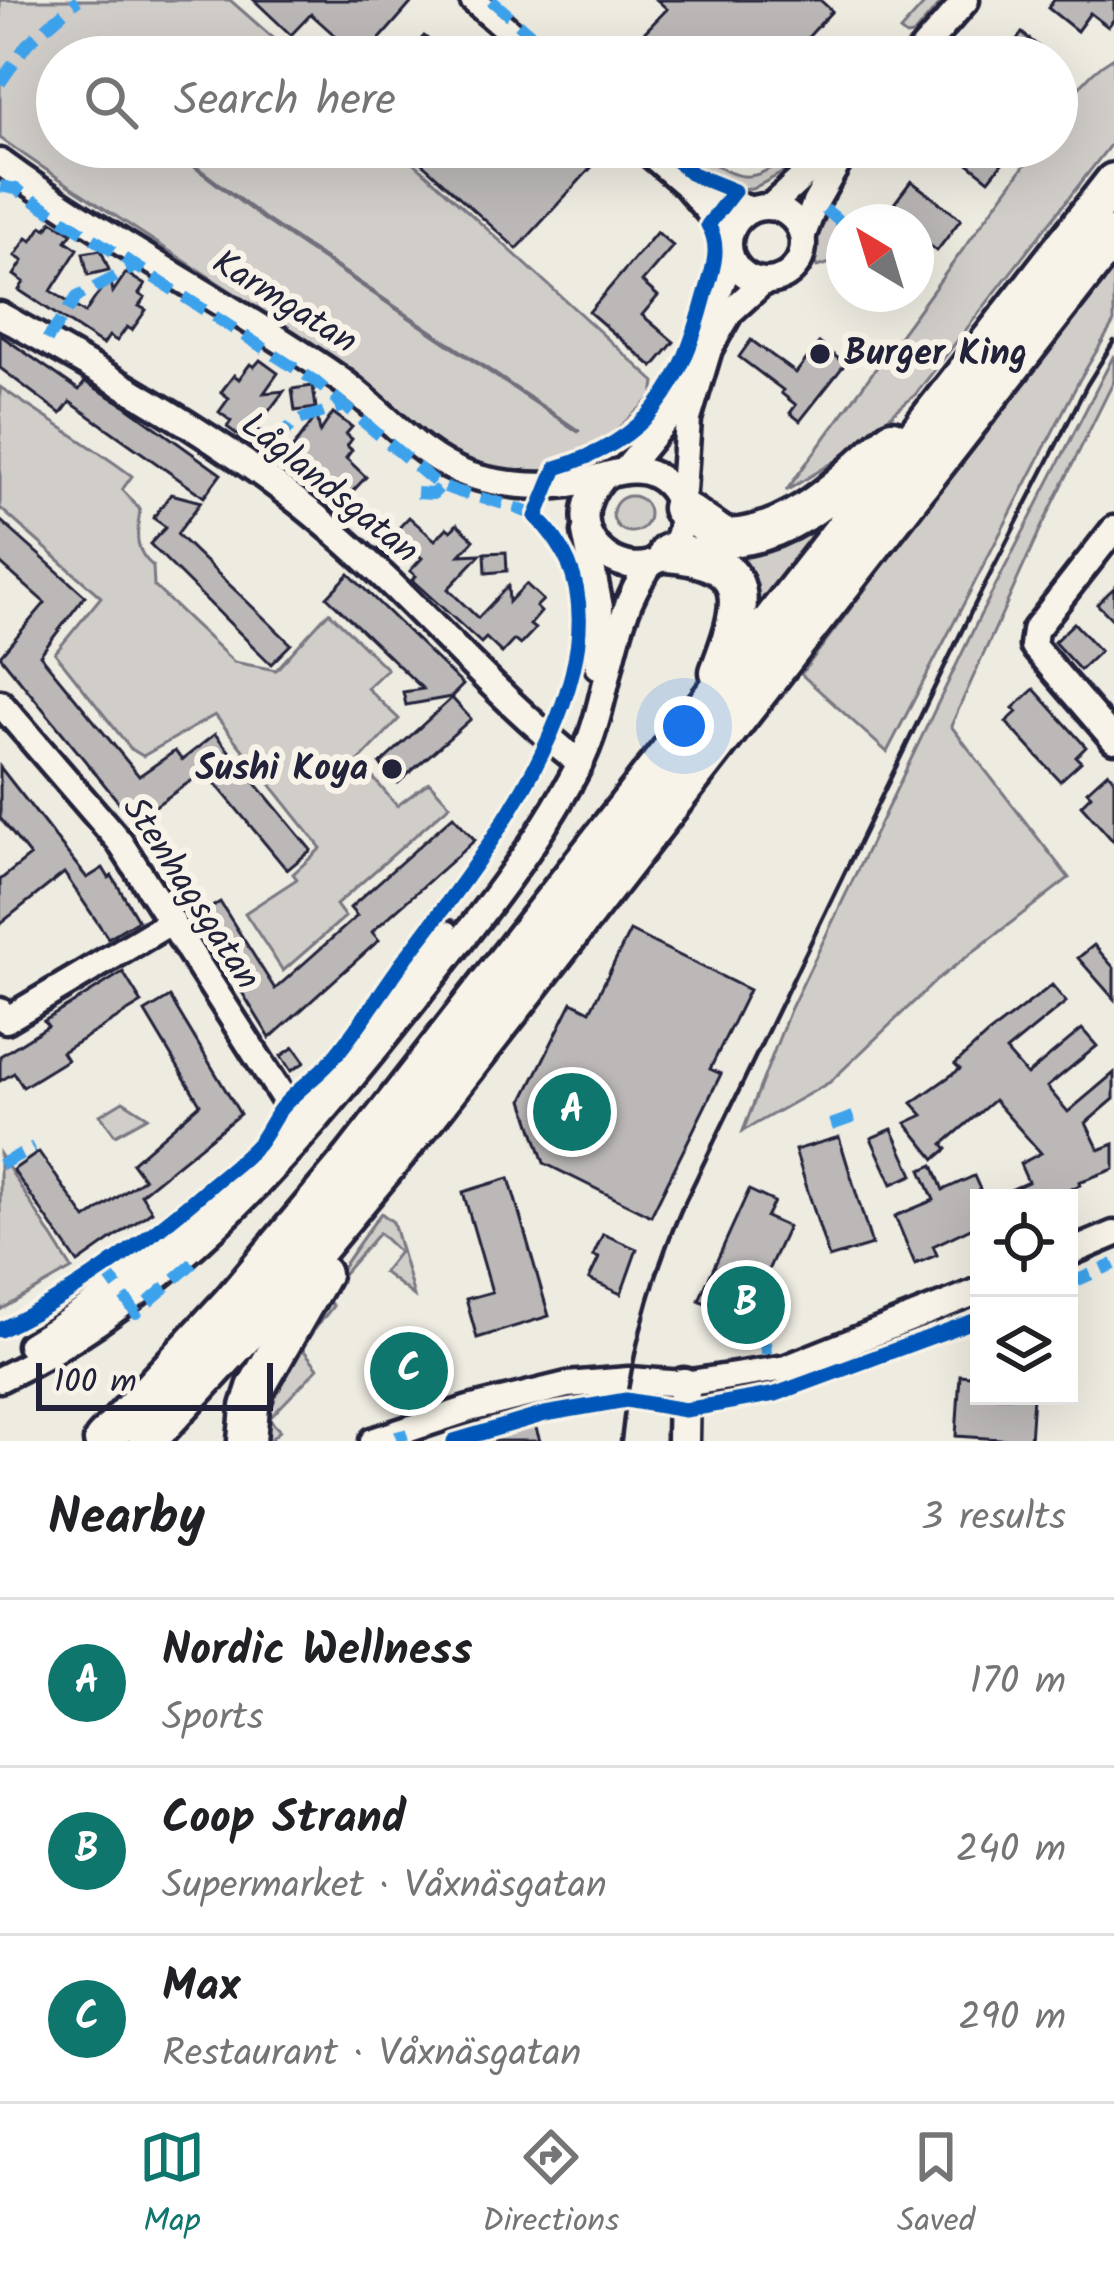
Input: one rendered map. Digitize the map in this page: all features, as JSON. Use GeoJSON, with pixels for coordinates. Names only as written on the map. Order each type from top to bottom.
{"type":"FeatureCollection","features":[{"type":"Feature","properties":{"kind":"highway"},"geometry":{"type":"LineString","coordinates":[[103,1441],[244,1287],[351,1160],[1114,182]]}},
{"type":"Feature","properties":{"kind":"highway"},"geometry":{"type":"LineString","coordinates":[[147,1441],[255,1324],[374,1183],[1114,235]]}},
{"type":"Feature","properties":{"kind":"highway"},"geometry":{"type":"LineString","coordinates":[[679,504],[725,538],[769,531],[839,486],[962,376]]}},
{"type":"Feature","properties":{"kind":"highway"},"geometry":{"type":"LineString","coordinates":[[660,558],[704,556],[718,563],[734,584],[738,617],[706,705]]}},
{"type":"Feature","properties":{"kind":"highway"},"geometry":{"type":"LineString","coordinates":[[248,1441],[256,1388],[374,1183]]}},
{"type":"Feature","properties":{"kind":"main road"},"geometry":{"type":"LineString","coordinates":[[683,1441],[684,1384]]}},
{"type":"Feature","properties":{"kind":"street"},"geometry":{"type":"LineString","coordinates":[[473,0],[514,36]]}},
{"type":"Feature","properties":{"kind":"street"},"geometry":{"type":"LineString","coordinates":[[934,36],[966,0]]}},
{"type":"Feature","properties":{"kind":"street","name":"Karmgatan"},"geometry":{"type":"LineString","coordinates":[[1,164],[340,379],[445,465],[474,477],[534,486],[614,474]]}},
{"type":"Feature","properties":{"kind":"street"},"geometry":{"type":"LineString","coordinates":[[666,168],[686,185],[730,247],[739,270],[763,282]]}},
{"type":"Feature","properties":{"kind":"street"},"geometry":{"type":"LineString","coordinates":[[574,758],[600,654],[600,607],[585,506],[676,409],[737,220],[760,208],[809,168]]}},
{"type":"Feature","properties":{"kind":"street"},"geometry":{"type":"LineString","coordinates":[[0,1379],[94,1323],[170,1269],[246,1201],[574,758],[600,715],[623,616],[681,524],[688,419],[709,349],[730,312],[763,282],[783,278],[796,268],[815,203],[835,168]]}},
{"type":"Feature","properties":{"kind":"street"},"geometry":{"type":"LineString","coordinates":[[686,185],[784,211],[803,236]]}},
{"type":"Feature","properties":{"kind":"street","name":"Låglandsgatan"},"geometry":{"type":"LineString","coordinates":[[0,315],[87,362],[208,438],[329,526],[574,758]]}},
{"type":"Feature","properties":{"kind":"street"},"geometry":{"type":"LineString","coordinates":[[614,474],[638,470],[662,479],[679,504]]}},
{"type":"Feature","properties":{"kind":"street","name":"Karmgatan"},"geometry":{"type":"LineString","coordinates":[[534,486],[585,527]]}},
{"type":"Feature","properties":{"kind":"street"},"geometry":{"type":"LineString","coordinates":[[585,527],[608,556],[621,561],[660,558]]}},
{"type":"Feature","properties":{"kind":"street"},"geometry":{"type":"LineString","coordinates":[[1114,529],[1035,630],[1036,653],[1114,740]]}},
{"type":"Feature","properties":{"kind":"street","name":"Stenhagsgatan"},"geometry":{"type":"LineString","coordinates":[[0,703],[119,841],[301,1126]]}},
{"type":"Feature","properties":{"kind":"street"},"geometry":{"type":"LineString","coordinates":[[0,1011],[6,1021],[172,921]]}},
{"type":"Feature","properties":{"kind":"street"},"geometry":{"type":"LineString","coordinates":[[0,1362],[71,1317],[174,1240],[301,1126]]}},
{"type":"Feature","properties":{"kind":"street"},"geometry":{"type":"LineString","coordinates":[[1078,1249],[1114,1234]]}},
{"type":"Feature","properties":{"kind":"street"},"geometry":{"type":"LineString","coordinates":[[373,1441],[470,1409],[567,1385],[628,1380],[684,1384],[786,1368],[970,1295]]}},
{"type":"Feature","properties":{"kind":"shaded area"},"geometry":{"type":"Polygon","coordinates":[[[0,0],[230,0],[271,36],[36,36],[36,163],[0,138],[0,0]]]}},
{"type":"Feature","properties":{"kind":"shaded area"},"geometry":{"type":"Polygon","coordinates":[[[928,0],[943,0],[913,35],[906,36],[900,31],[928,0]]]}},
{"type":"Feature","properties":{"kind":"shaded area"},"geometry":{"type":"Polygon","coordinates":[[[1114,57],[1114,140],[915,395],[842,457],[786,491],[917,312],[934,312],[934,289],[1023,168],[1078,168],[1078,90],[1114,57]]]}},
{"type":"Feature","properties":{"kind":"shaded area"},"geometry":{"type":"Polygon","coordinates":[[[44,168],[420,168],[655,382],[653,396],[583,456],[550,471],[496,471],[459,459],[424,441],[341,365],[44,168]]]}},
{"type":"Feature","properties":{"kind":"shaded area"},"geometry":{"type":"Polygon","coordinates":[[[695,168],[722,168],[747,176],[791,168],[752,189],[714,181],[695,168]]]}},
{"type":"Feature","properties":{"kind":"shaded area"},"geometry":{"type":"Polygon","coordinates":[[[826,214],[826,264],[817,267],[811,251],[818,215],[826,214]]]}},
{"type":"Feature","properties":{"kind":"shaded area"},"geometry":{"type":"Polygon","coordinates":[[[1114,260],[1114,322],[887,752],[801,674],[1114,260]]]}},
{"type":"Feature","properties":{"kind":"shaded area"},"geometry":{"type":"Polygon","coordinates":[[[1114,355],[1114,381],[951,726],[1069,878],[938,979],[830,1082],[743,1131],[790,1010],[980,616],[1114,355]]]}},
{"type":"Feature","properties":{"kind":"shaded area"},"geometry":{"type":"Polygon","coordinates":[[[0,387],[132,476],[122,490],[140,510],[138,541],[153,566],[154,586],[234,662],[276,670],[329,612],[387,669],[367,688],[399,719],[359,761],[397,806],[429,782],[450,805],[336,905],[345,917],[283,971],[245,913],[297,879],[293,874],[321,848],[215,715],[143,756],[131,749],[55,653],[101,597],[0,508],[0,387]]]}},
{"type":"Feature","properties":{"kind":"shaded area"},"geometry":{"type":"Polygon","coordinates":[[[631,496],[644,501],[649,514],[644,527],[631,532],[618,527],[613,514],[618,501],[631,496]]]}},
{"type":"Feature","properties":{"kind":"shaded area"},"geometry":{"type":"Polygon","coordinates":[[[846,496],[749,616],[717,553],[846,496]]]}},
{"type":"Feature","properties":{"kind":"shaded area"},"geometry":{"type":"Polygon","coordinates":[[[123,1101],[148,1117],[115,1135],[100,1115],[123,1101]]]}},
{"type":"Feature","properties":{"kind":"shaded area"},"geometry":{"type":"Polygon","coordinates":[[[0,1154],[72,1269],[0,1310],[0,1154]]]}},
{"type":"Feature","properties":{"kind":"shaded area"},"geometry":{"type":"Polygon","coordinates":[[[381,1213],[393,1222],[414,1296],[383,1272],[399,1252],[379,1233],[324,1296],[333,1306],[301,1347],[318,1368],[269,1419],[280,1431],[274,1441],[259,1441],[263,1416],[288,1356],[326,1292],[381,1213]]]}},
{"type":"Feature","properties":{"kind":"building"},"geometry":{"type":"Polygon","coordinates":[[[254,0],[414,0],[382,36],[336,36],[311,14],[291,35],[254,0]]]}},
{"type":"Feature","properties":{"kind":"building"},"geometry":{"type":"Polygon","coordinates":[[[657,0],[820,0],[832,11],[809,36],[641,36],[667,9],[657,0]]]}},
{"type":"Feature","properties":{"kind":"building"},"geometry":{"type":"Polygon","coordinates":[[[1054,0],[1114,0],[1114,19],[1108,27],[1090,13],[1077,31],[1048,8],[1054,0]]]}},
{"type":"Feature","properties":{"kind":"building"},"geometry":{"type":"Polygon","coordinates":[[[427,168],[591,168],[517,249],[427,168]]]}},
{"type":"Feature","properties":{"kind":"building"},"geometry":{"type":"Polygon","coordinates":[[[974,168],[998,168],[989,180],[974,168]]]}},
{"type":"Feature","properties":{"kind":"building"},"geometry":{"type":"Polygon","coordinates":[[[911,181],[961,219],[937,251],[934,204],[894,204],[911,181]]]}},
{"type":"Feature","properties":{"kind":"building"},"geometry":{"type":"Polygon","coordinates":[[[52,221],[72,233],[66,241],[78,249],[51,291],[85,313],[110,276],[113,292],[126,273],[145,285],[139,306],[146,310],[117,341],[109,336],[103,345],[19,290],[24,282],[14,275],[23,261],[15,256],[27,238],[32,241],[52,221]]]}},
{"type":"Feature","properties":{"kind":"building"},"geometry":{"type":"Polygon","coordinates":[[[657,232],[673,246],[642,282],[658,296],[642,315],[674,342],[653,367],[589,312],[657,232]]]}},
{"type":"Feature","properties":{"kind":"building"},"geometry":{"type":"Polygon","coordinates":[[[101,250],[109,270],[88,275],[83,253],[101,250]]]}},
{"type":"Feature","properties":{"kind":"building"},"geometry":{"type":"Polygon","coordinates":[[[0,335],[79,390],[85,382],[126,406],[221,474],[204,497],[70,402],[61,414],[0,368],[0,335]]]}},
{"type":"Feature","properties":{"kind":"building"},"geometry":{"type":"Polygon","coordinates":[[[751,340],[796,373],[819,343],[845,364],[800,421],[790,413],[796,405],[783,390],[739,357],[751,340]]]}},
{"type":"Feature","properties":{"kind":"building"},"geometry":{"type":"Polygon","coordinates":[[[260,360],[278,373],[264,393],[284,391],[256,428],[272,440],[290,452],[317,415],[320,432],[333,413],[352,427],[346,434],[352,439],[347,446],[352,450],[346,458],[366,477],[336,509],[327,500],[332,494],[309,477],[305,484],[227,427],[231,421],[219,412],[229,398],[221,392],[234,375],[239,379],[250,364],[254,367],[260,360]]]}},
{"type":"Feature","properties":{"kind":"building"},"geometry":{"type":"Polygon","coordinates":[[[313,386],[316,408],[295,411],[292,389],[313,386]]]}},
{"type":"Feature","properties":{"kind":"building"},"geometry":{"type":"Polygon","coordinates":[[[171,494],[201,502],[177,534],[291,644],[271,664],[150,544],[166,527],[153,518],[171,494]]]}},
{"type":"Feature","properties":{"kind":"building"},"geometry":{"type":"Polygon","coordinates":[[[409,517],[435,540],[457,524],[474,540],[460,555],[481,554],[448,589],[478,618],[508,586],[509,602],[526,584],[543,600],[536,607],[541,612],[530,625],[535,629],[520,645],[514,640],[502,653],[486,638],[481,643],[412,580],[416,576],[410,571],[422,558],[404,542],[389,558],[379,549],[409,517]]]}},
{"type":"Feature","properties":{"kind":"building"},"geometry":{"type":"Polygon","coordinates":[[[0,520],[85,596],[40,655],[139,776],[175,751],[182,760],[215,734],[311,850],[287,870],[205,771],[134,821],[0,656],[45,603],[0,563],[0,520]]]}},
{"type":"Feature","properties":{"kind":"building"},"geometry":{"type":"Polygon","coordinates":[[[506,552],[507,571],[486,573],[485,553],[506,552]]]}},
{"type":"Feature","properties":{"kind":"building"},"geometry":{"type":"Polygon","coordinates":[[[349,574],[463,685],[451,697],[406,705],[403,692],[423,689],[327,597],[349,574]]]}},
{"type":"Feature","properties":{"kind":"building"},"geometry":{"type":"Polygon","coordinates":[[[1114,588],[1114,621],[1097,604],[1114,588]]]}},
{"type":"Feature","properties":{"kind":"building"},"geometry":{"type":"Polygon","coordinates":[[[1074,623],[1100,651],[1080,670],[1054,642],[1074,623]]]}},
{"type":"Feature","properties":{"kind":"building"},"geometry":{"type":"Polygon","coordinates":[[[1034,689],[1086,747],[1076,757],[1081,762],[1060,781],[1006,722],[1017,712],[1013,708],[1034,689]]]}},
{"type":"Feature","properties":{"kind":"building"},"geometry":{"type":"Polygon","coordinates":[[[452,698],[471,719],[398,783],[380,764],[452,698]]]}},
{"type":"Feature","properties":{"kind":"building"},"geometry":{"type":"Polygon","coordinates":[[[0,767],[87,878],[103,868],[112,876],[138,920],[108,938],[64,873],[0,924],[0,880],[30,856],[0,818],[0,767]]]}},
{"type":"Feature","properties":{"kind":"building"},"geometry":{"type":"Polygon","coordinates":[[[1108,772],[1114,778],[1114,842],[1081,805],[1091,795],[1087,791],[1108,772]]]}},
{"type":"Feature","properties":{"kind":"building"},"geometry":{"type":"Polygon","coordinates":[[[453,816],[475,840],[372,932],[379,940],[270,1038],[196,917],[220,902],[275,989],[357,916],[350,908],[453,816]]]}},
{"type":"Feature","properties":{"kind":"building"},"geometry":{"type":"Polygon","coordinates":[[[630,931],[749,990],[710,1069],[721,1074],[651,1216],[544,1163],[523,1100],[572,1002],[590,1011],[630,931]]]}},
{"type":"Feature","properties":{"kind":"building"},"geometry":{"type":"Polygon","coordinates":[[[1094,945],[1114,968],[1114,999],[1078,958],[1094,945]]]}},
{"type":"Feature","properties":{"kind":"building"},"geometry":{"type":"Polygon","coordinates":[[[123,972],[142,1003],[62,1052],[67,1060],[23,1087],[14,1073],[0,1081],[0,1056],[48,1026],[44,1021],[123,972]]]}},
{"type":"Feature","properties":{"kind":"building"},"geometry":{"type":"Polygon","coordinates":[[[1052,985],[1066,1002],[1006,1051],[1027,1075],[1082,1029],[1097,1046],[1047,1087],[1068,1112],[1114,1073],[1114,1099],[1086,1123],[1099,1150],[1114,1144],[1114,1169],[1071,1189],[1012,1189],[1028,1182],[1020,1164],[1041,1153],[994,1100],[943,1144],[947,1149],[935,1159],[906,1123],[923,1115],[912,1103],[960,1069],[955,1064],[1052,985]]]}},
{"type":"Feature","properties":{"kind":"building"},"geometry":{"type":"Polygon","coordinates":[[[170,997],[240,1114],[141,1194],[152,1211],[78,1263],[13,1170],[39,1152],[86,1219],[144,1179],[132,1163],[200,1104],[145,1012],[170,997]]]}},
{"type":"Feature","properties":{"kind":"building"},"geometry":{"type":"Polygon","coordinates":[[[294,1047],[305,1062],[291,1071],[281,1056],[294,1047]]]}},
{"type":"Feature","properties":{"kind":"building"},"geometry":{"type":"Polygon","coordinates":[[[892,1129],[913,1175],[892,1184],[871,1138],[892,1129]]]}},
{"type":"Feature","properties":{"kind":"building"},"geometry":{"type":"Polygon","coordinates":[[[839,1137],[872,1245],[829,1258],[795,1150],[839,1137]]]}},
{"type":"Feature","properties":{"kind":"building"},"geometry":{"type":"Polygon","coordinates":[[[933,1165],[943,1190],[974,1176],[980,1189],[970,1189],[970,1228],[933,1246],[937,1255],[915,1264],[895,1216],[934,1200],[921,1170],[933,1165]]]}},
{"type":"Feature","properties":{"kind":"building"},"geometry":{"type":"Polygon","coordinates":[[[509,1178],[549,1316],[477,1338],[466,1299],[492,1292],[463,1192],[509,1178]]]}},
{"type":"Feature","properties":{"kind":"building"},"geometry":{"type":"Polygon","coordinates":[[[749,1190],[774,1202],[766,1217],[788,1227],[757,1294],[769,1300],[756,1327],[699,1300],[749,1190]]]}},
{"type":"Feature","properties":{"kind":"building"},"geometry":{"type":"Polygon","coordinates":[[[603,1234],[637,1249],[621,1294],[589,1279],[603,1234]]]}},
{"type":"Feature","properties":{"kind":"building"},"geometry":{"type":"Polygon","coordinates":[[[399,1333],[406,1338],[414,1335],[434,1397],[400,1408],[380,1346],[393,1342],[399,1333]]]}},
{"type":"Feature","properties":{"kind":"building"},"geometry":{"type":"Polygon","coordinates":[[[960,1375],[970,1376],[970,1405],[1032,1405],[1030,1441],[956,1436],[960,1375]]]}},
{"type":"Feature","properties":{"kind":"building"},"geometry":{"type":"Polygon","coordinates":[[[534,1422],[540,1441],[483,1439],[534,1422]]]}},
{"type":"Feature","properties":{"kind":"waterway"},"geometry":{"type":"LineString","coordinates":[[197,168],[578,431]]}},
{"type":"Feature","properties":{"kind":"railway"},"geometry":{"type":"LineString","coordinates":[[621,1441],[642,1322],[682,1208],[971,612],[1114,341]]}},
{"type":"Feature","properties":{"kind":"marked path"},"geometry":{"type":"LineString","coordinates":[[36,36],[78,0]]}},
{"type":"Feature","properties":{"kind":"marked path"},"geometry":{"type":"LineString","coordinates":[[491,0],[533,36]]}},
{"type":"Feature","properties":{"kind":"marked path"},"geometry":{"type":"LineString","coordinates":[[0,83],[36,36]]}},
{"type":"Feature","properties":{"kind":"marked path"},"geometry":{"type":"LineString","coordinates":[[0,186],[16,189],[315,381],[435,482],[536,517]]}},
{"type":"Feature","properties":{"kind":"marked path"},"geometry":{"type":"LineString","coordinates":[[47,340],[77,297],[136,266]]}},
{"type":"Feature","properties":{"kind":"marked path"},"geometry":{"type":"LineString","coordinates":[[273,442],[298,420],[347,405]]}},
{"type":"Feature","properties":{"kind":"marked path"},"geometry":{"type":"LineString","coordinates":[[417,493],[433,494],[441,486]]}},
{"type":"Feature","properties":{"kind":"marked path"},"geometry":{"type":"LineString","coordinates":[[831,1125],[862,1114]]}},
{"type":"Feature","properties":{"kind":"marked path"},"geometry":{"type":"LineString","coordinates":[[0,1165],[34,1147]]}},
{"type":"Feature","properties":{"kind":"marked path"},"geometry":{"type":"LineString","coordinates":[[103,1268],[136,1313],[201,1256]]}},
{"type":"Feature","properties":{"kind":"marked path"},"geometry":{"type":"LineString","coordinates":[[1078,1280],[1114,1264]]}},
{"type":"Feature","properties":{"kind":"marked path"},"geometry":{"type":"LineString","coordinates":[[765,1342],[766,1354]]}},
{"type":"Feature","properties":{"kind":"marked path"},"geometry":{"type":"LineString","coordinates":[[400,1430],[403,1441]]}},
{"type":"Feature","properties":{"kind":"cycle path"},"geometry":{"type":"LineString","coordinates":[[0,1330],[110,1265],[253,1150],[283,1106],[350,1037],[513,807],[546,745],[570,683],[579,622],[570,566],[536,517],[556,468],[616,442],[638,425],[657,406],[685,357],[713,269],[714,242],[708,225],[734,191],[685,168]]}},
{"type":"Feature","properties":{"kind":"cycle path"},"geometry":{"type":"LineString","coordinates":[[454,1441],[545,1414],[626,1400],[685,1410],[776,1394],[970,1322]]}},
{"type":"Feature","properties":{"kind":"place","name":"Burger King"},"geometry":{"type":"Point","coordinates":[820,354]}},
{"type":"Feature","properties":{"kind":"place","name":"Sushi Koya"},"geometry":{"type":"Point","coordinates":[392,769]}},
{"type":"Feature","properties":{"kind":"place","name":"Nordic Wellness"},"geometry":{"type":"Point","coordinates":[572,1112]}},
{"type":"Feature","properties":{"kind":"place","name":"Coop Strand"},"geometry":{"type":"Point","coordinates":[746,1305]}},
{"type":"Feature","properties":{"kind":"place","name":"Max"},"geometry":{"type":"Point","coordinates":[409,1371]}}]}
